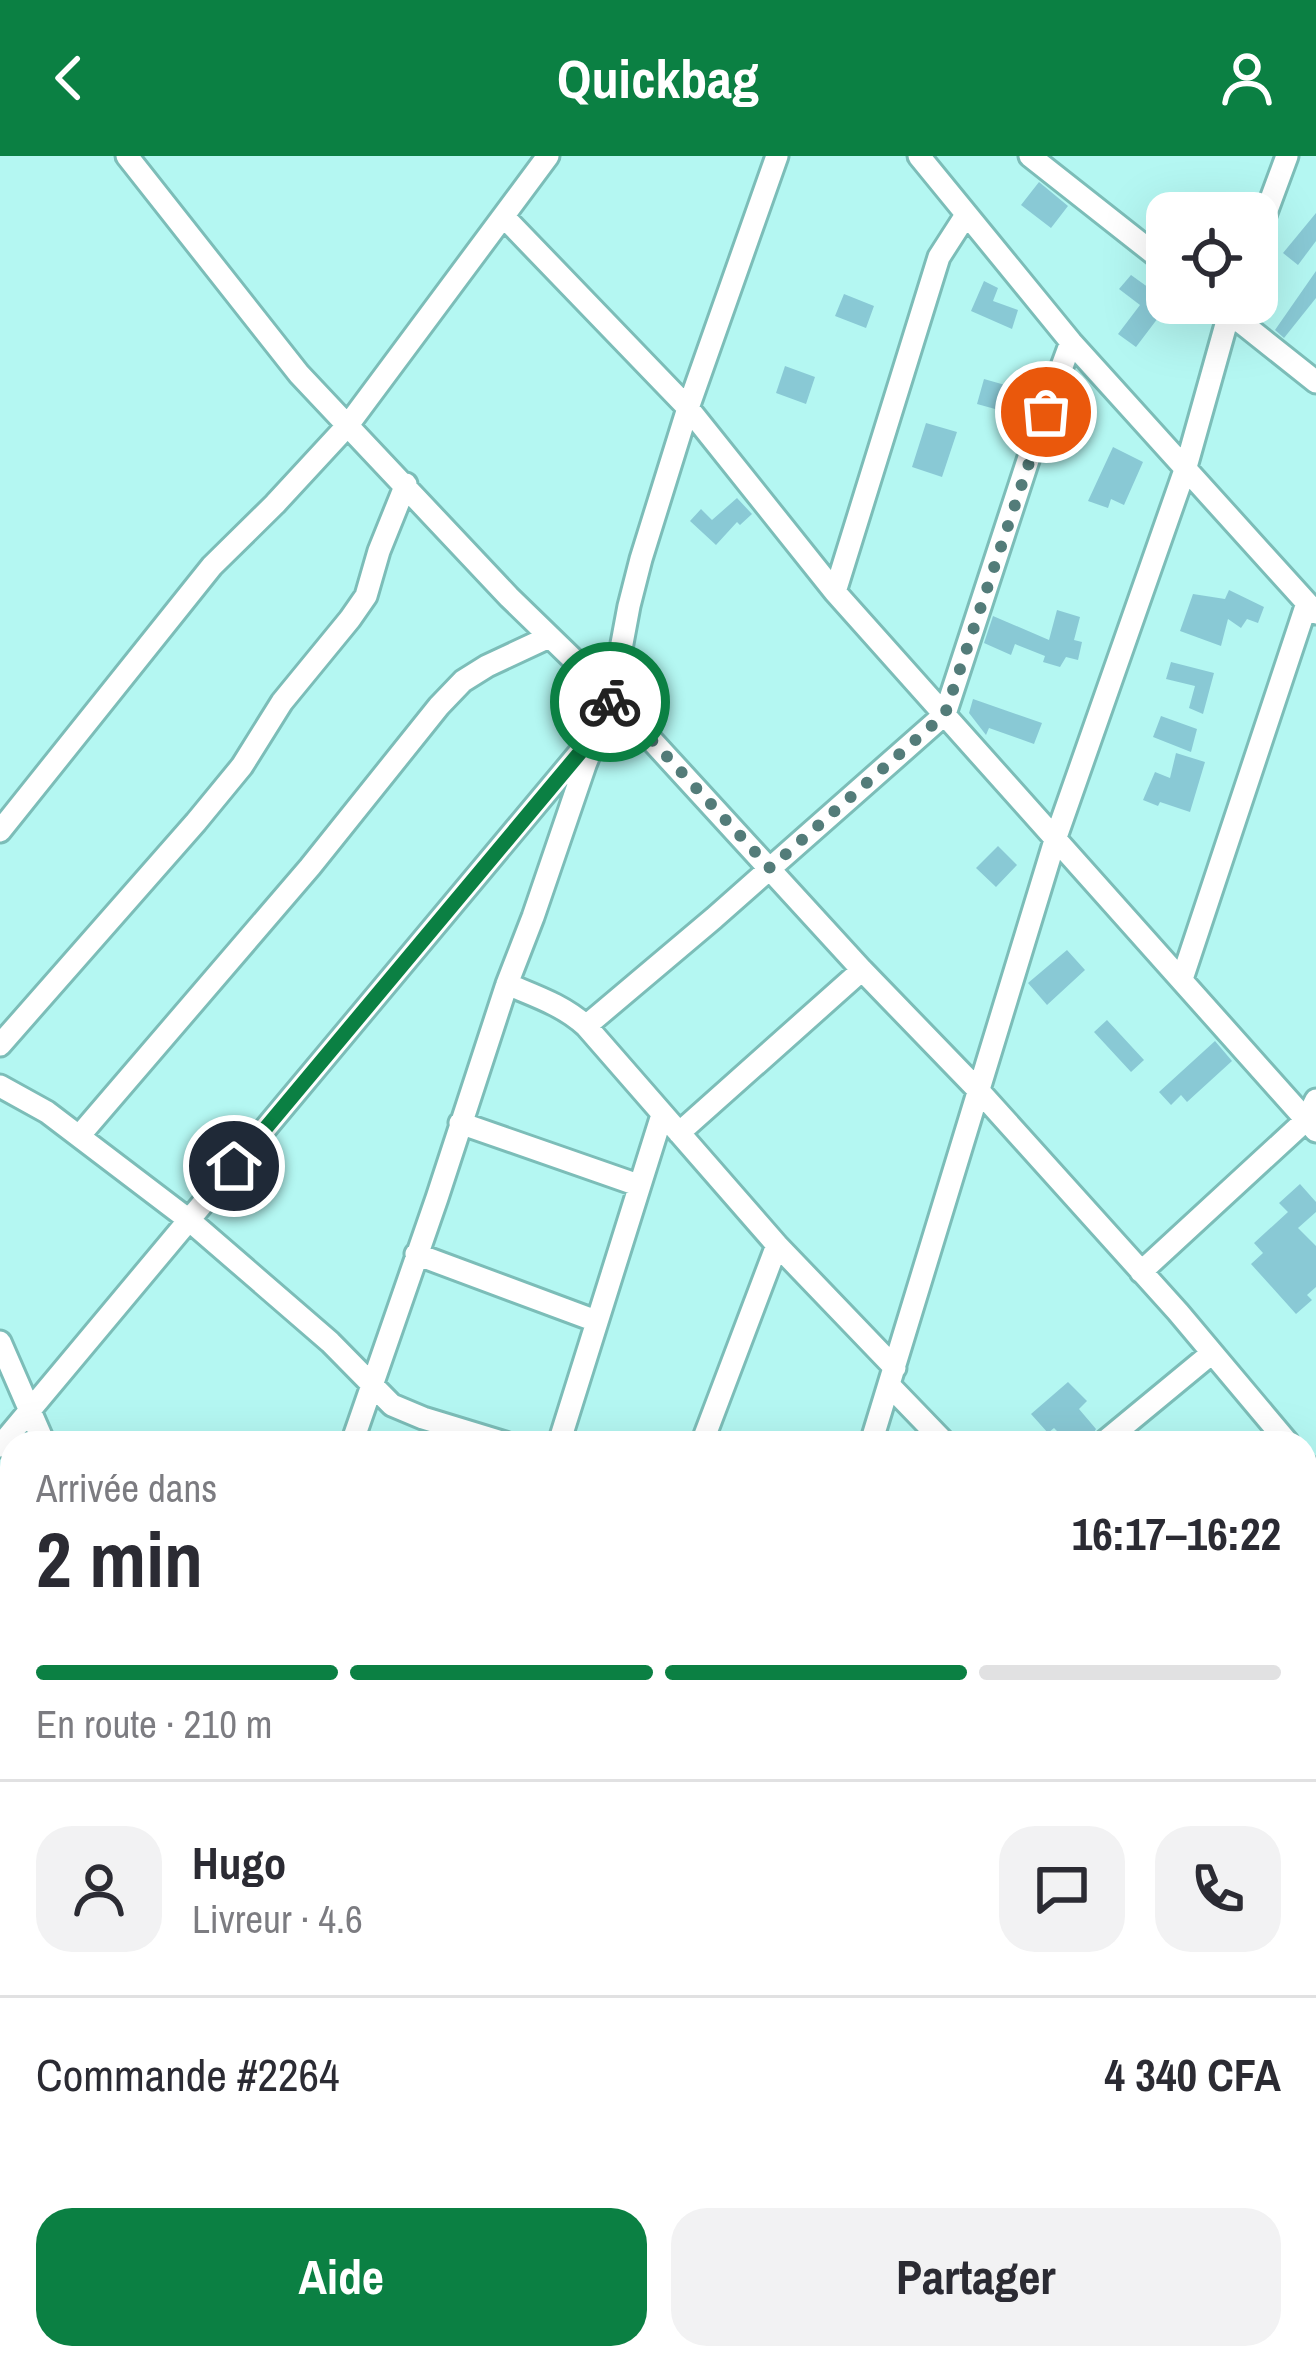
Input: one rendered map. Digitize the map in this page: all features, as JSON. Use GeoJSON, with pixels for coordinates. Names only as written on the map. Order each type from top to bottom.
{"type":"FeatureCollection","features":[{"type":"Feature","properties":{"kind":"street"},"geometry":{"type":"LineString","coordinates":[[127,156],[274,344],[979,1091],[1278,1431]]}},
{"type":"Feature","properties":{"kind":"street"},"geometry":{"type":"LineString","coordinates":[[0,831],[212,566],[348,425],[548,156]]}},
{"type":"Feature","properties":{"kind":"street"},"geometry":{"type":"LineString","coordinates":[[356,1431],[507,984],[612,697],[628,605],[688,407],[777,156]]}},
{"type":"Feature","properties":{"kind":"street"},"geometry":{"type":"LineString","coordinates":[[919,156],[1071,343],[1311,608],[1181,979]]}},
{"type":"Feature","properties":{"kind":"street"},"geometry":{"type":"LineString","coordinates":[[1030,156],[1146,247]]}},
{"type":"Feature","properties":{"kind":"street"},"geometry":{"type":"LineString","coordinates":[[1274,192],[1287,156]]}},
{"type":"Feature","properties":{"kind":"street"},"geometry":{"type":"LineString","coordinates":[[835,592],[939,257],[966,215]]}},
{"type":"Feature","properties":{"kind":"street"},"geometry":{"type":"LineString","coordinates":[[504,217],[688,407],[835,592],[1181,979],[1313,1117],[1141,1272]]}},
{"type":"Feature","properties":{"kind":"street"},"geometry":{"type":"LineString","coordinates":[[875,1431],[1056,837],[1186,467],[1222,324]]}},
{"type":"Feature","properties":{"kind":"street"},"geometry":{"type":"LineString","coordinates":[[1247,324],[1316,382]]}},
{"type":"Feature","properties":{"kind":"street"},"geometry":{"type":"LineString","coordinates":[[586,1026],[945,714],[1071,343]]}},
{"type":"Feature","properties":{"kind":"street"},"geometry":{"type":"LineString","coordinates":[[0,1046],[242,766],[282,702],[350,619],[366,596],[406,484]]}},
{"type":"Feature","properties":{"kind":"street"},"geometry":{"type":"LineString","coordinates":[[80,1136],[310,867],[439,706],[463,681],[488,665],[549,637]]}},
{"type":"Feature","properties":{"kind":"street"},"geometry":{"type":"LineString","coordinates":[[12,1431],[598,731]]}},
{"type":"Feature","properties":{"kind":"street"},"geometry":{"type":"LineString","coordinates":[[679,1133],[862,970]]}},
{"type":"Feature","properties":{"kind":"street"},"geometry":{"type":"LineString","coordinates":[[507,984],[570,1012],[586,1026],[935,1431]]}},
{"type":"Feature","properties":{"kind":"street"},"geometry":{"type":"LineString","coordinates":[[0,1085],[47,1112],[189,1220],[329,1342],[392,1405],[467,1431]]}},
{"type":"Feature","properties":{"kind":"street"},"geometry":{"type":"LineString","coordinates":[[563,1431],[662,1115]]}},
{"type":"Feature","properties":{"kind":"street"},"geometry":{"type":"LineString","coordinates":[[460,1123],[638,1185]]}},
{"type":"Feature","properties":{"kind":"street"},"geometry":{"type":"LineString","coordinates":[[707,1431],[777,1245]]}},
{"type":"Feature","properties":{"kind":"street"},"geometry":{"type":"LineString","coordinates":[[416,1254],[596,1322]]}},
{"type":"Feature","properties":{"kind":"street"},"geometry":{"type":"LineString","coordinates":[[0,1342],[38,1431]]}},
{"type":"Feature","properties":{"kind":"street"},"geometry":{"type":"LineString","coordinates":[[1118,1431],[1212,1353]]}},
{"type":"Feature","properties":{"kind":"building"},"geometry":{"type":"Polygon","coordinates":[[[1039,182],[1068,206],[1051,228],[1021,205],[1039,182]]]}},
{"type":"Feature","properties":{"kind":"building"},"geometry":{"type":"Polygon","coordinates":[[[1316,213],[1316,241],[1298,265],[1283,253],[1316,213]]]}},
{"type":"Feature","properties":{"kind":"building"},"geometry":{"type":"Polygon","coordinates":[[[1316,271],[1316,298],[1284,338],[1275,330],[1316,271]]]}},
{"type":"Feature","properties":{"kind":"building"},"geometry":{"type":"Polygon","coordinates":[[[1131,275],[1146,286],[1146,324],[1153,324],[1136,347],[1118,334],[1140,305],[1119,289],[1131,275]]]}},
{"type":"Feature","properties":{"kind":"building"},"geometry":{"type":"Polygon","coordinates":[[[984,281],[998,288],[993,301],[1018,310],[1012,329],[971,311],[984,281]]]}},
{"type":"Feature","properties":{"kind":"building"},"geometry":{"type":"Polygon","coordinates":[[[844,294],[874,306],[866,328],[835,316],[844,294]]]}},
{"type":"Feature","properties":{"kind":"building"},"geometry":{"type":"Polygon","coordinates":[[[785,366],[815,377],[806,404],[776,393],[785,366]]]}},
{"type":"Feature","properties":{"kind":"building"},"geometry":{"type":"Polygon","coordinates":[[[984,379],[1012,387],[1006,412],[977,404],[984,379]]]}},
{"type":"Feature","properties":{"kind":"building"},"geometry":{"type":"Polygon","coordinates":[[[926,423],[957,432],[942,477],[912,467],[926,423]]]}},
{"type":"Feature","properties":{"kind":"building"},"geometry":{"type":"Polygon","coordinates":[[[1113,447],[1143,462],[1124,505],[1111,499],[1108,508],[1088,501],[1113,447]]]}},
{"type":"Feature","properties":{"kind":"building"},"geometry":{"type":"Polygon","coordinates":[[[737,498],[752,514],[740,525],[737,522],[716,545],[690,521],[701,509],[712,520],[737,498]]]}},
{"type":"Feature","properties":{"kind":"building"},"geometry":{"type":"Polygon","coordinates":[[[1229,590],[1264,607],[1258,623],[1247,619],[1241,628],[1228,619],[1221,646],[1180,631],[1193,594],[1225,599],[1229,590]]]}},
{"type":"Feature","properties":{"kind":"building"},"geometry":{"type":"Polygon","coordinates":[[[1057,610],[1080,617],[1074,640],[1082,642],[1078,660],[1066,657],[1060,667],[1015,644],[1011,655],[984,643],[993,616],[1049,640],[1057,610]]]}},
{"type":"Feature","properties":{"kind":"building"},"geometry":{"type":"Polygon","coordinates":[[[1171,662],[1214,673],[1203,714],[1189,708],[1195,686],[1166,679],[1171,662]]]}},
{"type":"Feature","properties":{"kind":"building"},"geometry":{"type":"Polygon","coordinates":[[[973,699],[1042,723],[1034,744],[989,728],[986,735],[969,713],[973,699]]]}},
{"type":"Feature","properties":{"kind":"building"},"geometry":{"type":"Polygon","coordinates":[[[1161,716],[1197,729],[1191,752],[1153,737],[1161,716]]]}},
{"type":"Feature","properties":{"kind":"building"},"geometry":{"type":"Polygon","coordinates":[[[1176,753],[1205,762],[1190,812],[1143,800],[1155,772],[1170,778],[1176,753]]]}},
{"type":"Feature","properties":{"kind":"building"},"geometry":{"type":"Polygon","coordinates":[[[998,846],[1017,865],[996,887],[976,868],[998,846]]]}},
{"type":"Feature","properties":{"kind":"building"},"geometry":{"type":"Polygon","coordinates":[[[1067,950],[1085,970],[1047,1005],[1028,983],[1067,950]]]}},
{"type":"Feature","properties":{"kind":"building"},"geometry":{"type":"Polygon","coordinates":[[[1107,1020],[1144,1060],[1131,1072],[1094,1032],[1107,1020]]]}},
{"type":"Feature","properties":{"kind":"building"},"geometry":{"type":"Polygon","coordinates":[[[1215,1041],[1232,1061],[1187,1102],[1181,1095],[1171,1105],[1159,1092],[1215,1041]]]}},
{"type":"Feature","properties":{"kind":"building"},"geometry":{"type":"Polygon","coordinates":[[[1300,1184],[1316,1202],[1316,1212],[1298,1228],[1316,1246],[1316,1287],[1307,1295],[1312,1300],[1296,1314],[1251,1264],[1263,1253],[1254,1243],[1288,1212],[1279,1203],[1300,1184]]]}},
{"type":"Feature","properties":{"kind":"building"},"geometry":{"type":"Polygon","coordinates":[[[1068,1382],[1087,1401],[1079,1409],[1096,1429],[1046,1431],[1031,1414],[1068,1382]]]}},
{"type":"Feature","properties":{"kind":"way so far"},"geometry":{"type":"LineString","coordinates":[[610,702],[612,697],[770,868],[945,714],[1046,412]]}},
{"type":"Feature","properties":{"kind":"route"},"geometry":{"type":"LineString","coordinates":[[234,1166],[598,731],[610,702]]}}]}
